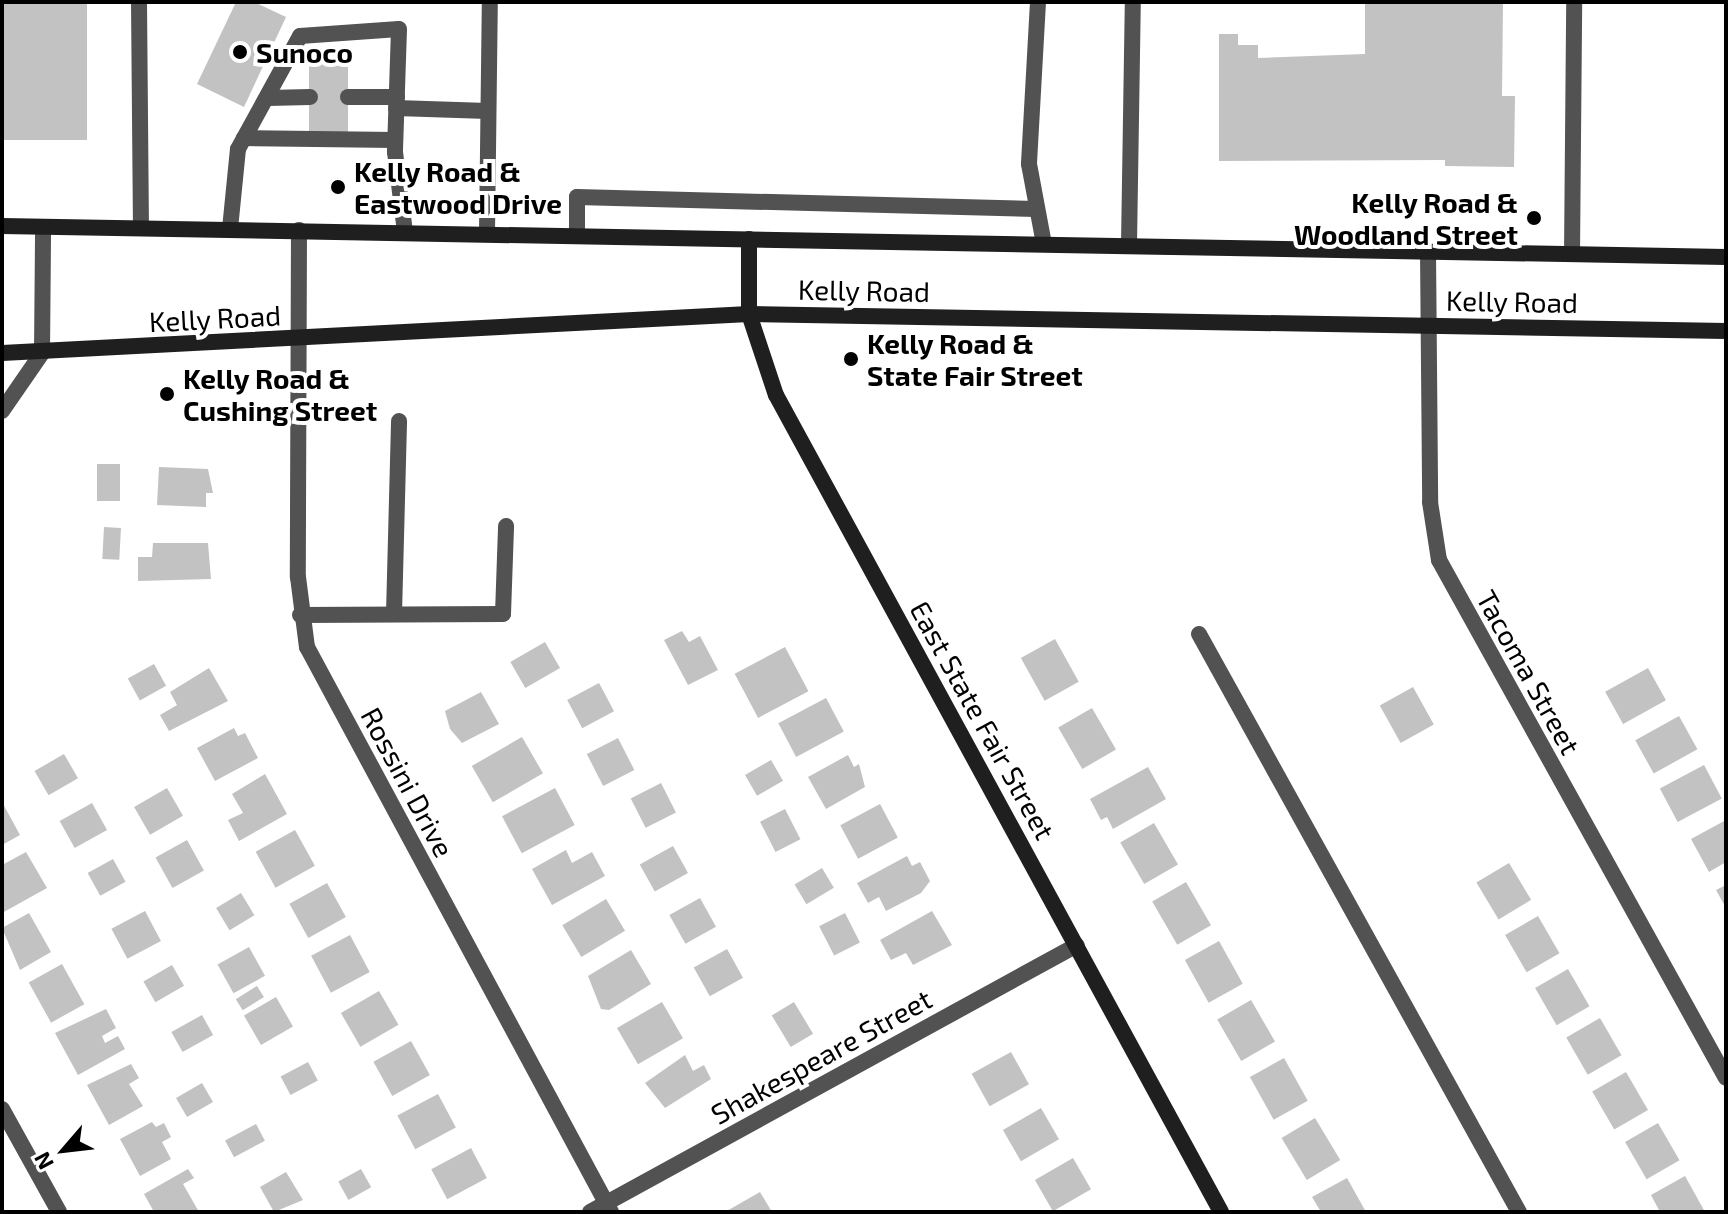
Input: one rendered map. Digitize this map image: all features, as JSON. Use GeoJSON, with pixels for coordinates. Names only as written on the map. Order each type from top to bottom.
{"type":"FeatureCollection","features":[{"type":"Feature","properties":{"kind":"street"},"geometry":{"type":"LineString","coordinates":[[139,2],[141,228]]}},
{"type":"Feature","properties":{"kind":"street"},"geometry":{"type":"LineString","coordinates":[[487,233],[490,2]]}},
{"type":"Feature","properties":{"kind":"street"},"geometry":{"type":"LineString","coordinates":[[1038,2],[1029,164],[1044,244]]}},
{"type":"Feature","properties":{"kind":"street"},"geometry":{"type":"LineString","coordinates":[[1129,245],[1133,2]]}},
{"type":"Feature","properties":{"kind":"street"},"geometry":{"type":"LineString","coordinates":[[1572,254],[1574,2]]}},
{"type":"Feature","properties":{"kind":"street"},"geometry":{"type":"LineString","coordinates":[[230,229],[238,149],[300,36],[399,29],[395,140],[405,232]]}},
{"type":"Feature","properties":{"kind":"street"},"geometry":{"type":"LineString","coordinates":[[268,98],[310,97]]}},
{"type":"Feature","properties":{"kind":"street"},"geometry":{"type":"LineString","coordinates":[[348,97],[488,111]]}},
{"type":"Feature","properties":{"kind":"street"},"geometry":{"type":"LineString","coordinates":[[244,138],[395,140]]}},
{"type":"Feature","properties":{"kind":"street"},"geometry":{"type":"LineString","coordinates":[[577,235],[577,197],[1036,209]]}},
{"type":"Feature","properties":{"kind":"street","name":"Kelly Road"},"geometry":{"type":"LineString","coordinates":[[2,226],[1726,257]]}},
{"type":"Feature","properties":{"kind":"street"},"geometry":{"type":"LineString","coordinates":[[2,411],[42,353],[43,227]]}},
{"type":"Feature","properties":{"kind":"street","name":"Rossini Drive"},"geometry":{"type":"LineString","coordinates":[[299,230],[295,341],[300,615],[317,669],[608,1208]]}},
{"type":"Feature","properties":{"kind":"street","name":"East State Fair Street"},"geometry":{"type":"LineString","coordinates":[[749,239],[749,314],[776,395],[1221,1212]]}},
{"type":"Feature","properties":{"kind":"street","name":"Tacoma Street"},"geometry":{"type":"LineString","coordinates":[[1428,251],[1426,326],[1430,502],[1439,560],[1726,1078]]}},
{"type":"Feature","properties":{"kind":"street","name":"Kelly Road"},"geometry":{"type":"LineString","coordinates":[[2,353],[295,341],[749,314],[1726,331]]}},
{"type":"Feature","properties":{"kind":"street"},"geometry":{"type":"LineString","coordinates":[[394,614],[399,421]]}},
{"type":"Feature","properties":{"kind":"street"},"geometry":{"type":"LineString","coordinates":[[300,615],[503,614],[506,526]]}},
{"type":"Feature","properties":{"kind":"street"},"geometry":{"type":"LineString","coordinates":[[1199,634],[1519,1212]]}},
{"type":"Feature","properties":{"kind":"street","name":"Shakespeare Street"},"geometry":{"type":"LineString","coordinates":[[590,1212],[608,1208],[1077,945]]}},
{"type":"Feature","properties":{"kind":"street"},"geometry":{"type":"LineString","coordinates":[[2,1109],[59,1212]]}},
{"type":"Feature","properties":{"kind":"building"},"geometry":{"type":"Polygon","coordinates":[[[2,2],[87,2],[87,140],[2,140],[2,2]]]}},
{"type":"Feature","properties":{"kind":"building"},"geometry":{"type":"Polygon","coordinates":[[[236,2],[254,2],[286,17],[244,107],[197,84],[236,2]]]}},
{"type":"Feature","properties":{"kind":"building"},"geometry":{"type":"Polygon","coordinates":[[[1365,2],[1503,2],[1502,96],[1515,96],[1514,167],[1445,166],[1445,160],[1219,161],[1219,34],[1238,34],[1238,45],[1258,45],[1258,58],[1365,54],[1365,2]]]}},
{"type":"Feature","properties":{"kind":"building"},"geometry":{"type":"Polygon","coordinates":[[[309,62],[348,62],[348,133],[309,133],[309,62]]]}},
{"type":"Feature","properties":{"kind":"building"},"geometry":{"type":"Polygon","coordinates":[[[97,464],[120,464],[120,501],[97,501],[97,464]]]}},
{"type":"Feature","properties":{"kind":"building"},"geometry":{"type":"Polygon","coordinates":[[[159,467],[208,469],[213,493],[206,493],[206,507],[157,505],[159,467]]]}},
{"type":"Feature","properties":{"kind":"building"},"geometry":{"type":"Polygon","coordinates":[[[104,527],[121,528],[119,560],[102,559],[104,527]]]}},
{"type":"Feature","properties":{"kind":"building"},"geometry":{"type":"Polygon","coordinates":[[[153,543],[208,543],[211,579],[138,581],[138,557],[152,557],[153,543]]]}},
{"type":"Feature","properties":{"kind":"building"},"geometry":{"type":"Polygon","coordinates":[[[682,631],[689,642],[700,636],[718,670],[688,685],[664,640],[682,631]]]}},
{"type":"Feature","properties":{"kind":"building"},"geometry":{"type":"Polygon","coordinates":[[[1055,639],[1079,682],[1045,701],[1021,658],[1055,639]]]}},
{"type":"Feature","properties":{"kind":"building"},"geometry":{"type":"Polygon","coordinates":[[[545,642],[560,668],[525,688],[510,662],[545,642]]]}},
{"type":"Feature","properties":{"kind":"building"},"geometry":{"type":"Polygon","coordinates":[[[785,647],[808,691],[758,718],[735,674],[785,647]]]}},
{"type":"Feature","properties":{"kind":"building"},"geometry":{"type":"Polygon","coordinates":[[[154,664],[166,686],[140,700],[128,679],[154,664]]]}},
{"type":"Feature","properties":{"kind":"building"},"geometry":{"type":"Polygon","coordinates":[[[209,668],[228,701],[169,731],[160,715],[177,705],[170,692],[209,668]]]}},
{"type":"Feature","properties":{"kind":"building"},"geometry":{"type":"Polygon","coordinates":[[[1648,668],[1666,700],[1623,724],[1605,692],[1648,668]]]}},
{"type":"Feature","properties":{"kind":"building"},"geometry":{"type":"Polygon","coordinates":[[[599,683],[614,711],[582,728],[567,700],[599,683]]]}},
{"type":"Feature","properties":{"kind":"building"},"geometry":{"type":"Polygon","coordinates":[[[1413,687],[1434,725],[1401,743],[1380,705],[1413,687]]]}},
{"type":"Feature","properties":{"kind":"building"},"geometry":{"type":"Polygon","coordinates":[[[481,692],[499,724],[462,743],[450,729],[445,711],[481,692]]]}},
{"type":"Feature","properties":{"kind":"building"},"geometry":{"type":"Polygon","coordinates":[[[826,698],[844,732],[796,757],[778,723],[826,698]]]}},
{"type":"Feature","properties":{"kind":"building"},"geometry":{"type":"Polygon","coordinates":[[[1092,708],[1116,750],[1082,769],[1058,728],[1092,708]]]}},
{"type":"Feature","properties":{"kind":"building"},"geometry":{"type":"Polygon","coordinates":[[[1679,716],[1697,749],[1654,773],[1635,740],[1679,716]]]}},
{"type":"Feature","properties":{"kind":"building"},"geometry":{"type":"Polygon","coordinates":[[[234,728],[238,736],[245,733],[258,758],[215,781],[197,748],[234,728]]]}},
{"type":"Feature","properties":{"kind":"building"},"geometry":{"type":"Polygon","coordinates":[[[522,737],[543,773],[493,802],[472,766],[522,737]]]}},
{"type":"Feature","properties":{"kind":"building"},"geometry":{"type":"Polygon","coordinates":[[[618,738],[634,770],[603,786],[587,754],[618,738]]]}},
{"type":"Feature","properties":{"kind":"building"},"geometry":{"type":"Polygon","coordinates":[[[64,754],[78,778],[49,795],[35,771],[64,754]]]}},
{"type":"Feature","properties":{"kind":"building"},"geometry":{"type":"Polygon","coordinates":[[[848,755],[854,767],[859,764],[865,787],[826,809],[808,777],[848,755]]]}},
{"type":"Feature","properties":{"kind":"building"},"geometry":{"type":"Polygon","coordinates":[[[771,760],[783,781],[757,796],[745,775],[771,760]]]}},
{"type":"Feature","properties":{"kind":"building"},"geometry":{"type":"Polygon","coordinates":[[[1704,765],[1722,799],[1678,822],[1660,788],[1704,765]]]}},
{"type":"Feature","properties":{"kind":"building"},"geometry":{"type":"Polygon","coordinates":[[[1148,767],[1166,799],[1113,829],[1107,817],[1101,820],[1090,799],[1148,767]]]}},
{"type":"Feature","properties":{"kind":"building"},"geometry":{"type":"Polygon","coordinates":[[[265,774],[287,814],[239,841],[228,820],[243,813],[232,794],[265,774]]]}},
{"type":"Feature","properties":{"kind":"building"},"geometry":{"type":"Polygon","coordinates":[[[661,783],[676,812],[646,828],[631,798],[661,783]]]}},
{"type":"Feature","properties":{"kind":"building"},"geometry":{"type":"Polygon","coordinates":[[[167,788],[183,816],[150,835],[134,807],[167,788]]]}},
{"type":"Feature","properties":{"kind":"building"},"geometry":{"type":"Polygon","coordinates":[[[555,788],[575,825],[522,853],[502,816],[555,788]]]}},
{"type":"Feature","properties":{"kind":"building"},"geometry":{"type":"Polygon","coordinates":[[[2,802],[20,835],[2,845],[2,802]]]}},
{"type":"Feature","properties":{"kind":"building"},"geometry":{"type":"Polygon","coordinates":[[[92,803],[107,830],[75,848],[60,821],[92,803]]]}},
{"type":"Feature","properties":{"kind":"building"},"geometry":{"type":"Polygon","coordinates":[[[880,804],[898,838],[858,859],[840,825],[880,804]]]}},
{"type":"Feature","properties":{"kind":"building"},"geometry":{"type":"Polygon","coordinates":[[[785,809],[800,839],[775,852],[760,822],[785,809]]]}},
{"type":"Feature","properties":{"kind":"building"},"geometry":{"type":"Polygon","coordinates":[[[1726,820],[1726,862],[1709,872],[1691,839],[1726,820]]]}},
{"type":"Feature","properties":{"kind":"building"},"geometry":{"type":"Polygon","coordinates":[[[1154,823],[1178,865],[1144,884],[1120,843],[1154,823]]]}},
{"type":"Feature","properties":{"kind":"building"},"geometry":{"type":"Polygon","coordinates":[[[295,830],[315,866],[276,888],[256,852],[295,830]]]}},
{"type":"Feature","properties":{"kind":"building"},"geometry":{"type":"Polygon","coordinates":[[[187,840],[204,871],[172,888],[156,857],[187,840]]]}},
{"type":"Feature","properties":{"kind":"building"},"geometry":{"type":"Polygon","coordinates":[[[673,846],[688,873],[655,892],[640,864],[673,846]]]}},
{"type":"Feature","properties":{"kind":"building"},"geometry":{"type":"Polygon","coordinates":[[[566,850],[572,863],[592,852],[605,876],[552,905],[532,869],[566,850]]]}},
{"type":"Feature","properties":{"kind":"building"},"geometry":{"type":"Polygon","coordinates":[[[26,852],[47,888],[2,913],[2,865],[26,852]]]}},
{"type":"Feature","properties":{"kind":"building"},"geometry":{"type":"Polygon","coordinates":[[[907,856],[912,866],[920,862],[930,881],[921,893],[886,911],[879,897],[868,903],[857,883],[907,856]]]}},
{"type":"Feature","properties":{"kind":"building"},"geometry":{"type":"Polygon","coordinates":[[[113,859],[126,882],[100,896],[88,873],[113,859]]]}},
{"type":"Feature","properties":{"kind":"building"},"geometry":{"type":"Polygon","coordinates":[[[1509,863],[1531,900],[1499,919],[1476,883],[1509,863]]]}},
{"type":"Feature","properties":{"kind":"building"},"geometry":{"type":"Polygon","coordinates":[[[822,868],[834,888],[806,904],[795,884],[822,868]]]}},
{"type":"Feature","properties":{"kind":"building"},"geometry":{"type":"Polygon","coordinates":[[[1186,882],[1211,925],[1177,945],[1152,902],[1186,882]]]}},
{"type":"Feature","properties":{"kind":"building"},"geometry":{"type":"Polygon","coordinates":[[[327,883],[346,917],[308,938],[289,904],[327,883]]]}},
{"type":"Feature","properties":{"kind":"building"},"geometry":{"type":"Polygon","coordinates":[[[1726,885],[1726,908],[1716,890],[1726,885]]]}},
{"type":"Feature","properties":{"kind":"building"},"geometry":{"type":"Polygon","coordinates":[[[241,893],[254,915],[230,930],[216,908],[241,893]]]}},
{"type":"Feature","properties":{"kind":"building"},"geometry":{"type":"Polygon","coordinates":[[[700,898],[716,927],[685,944],[669,915],[700,898]]]}},
{"type":"Feature","properties":{"kind":"building"},"geometry":{"type":"Polygon","coordinates":[[[606,899],[625,931],[581,957],[562,925],[606,899]]]}},
{"type":"Feature","properties":{"kind":"building"},"geometry":{"type":"Polygon","coordinates":[[[145,911],[161,941],[127,959],[111,929],[145,911]]]}},
{"type":"Feature","properties":{"kind":"building"},"geometry":{"type":"Polygon","coordinates":[[[932,911],[952,945],[913,965],[906,953],[891,960],[880,940],[932,911]]]}},
{"type":"Feature","properties":{"kind":"building"},"geometry":{"type":"Polygon","coordinates":[[[29,913],[51,952],[20,970],[2,928],[29,913]]]}},
{"type":"Feature","properties":{"kind":"building"},"geometry":{"type":"Polygon","coordinates":[[[845,913],[860,942],[834,956],[819,926],[845,913]]]}},
{"type":"Feature","properties":{"kind":"building"},"geometry":{"type":"Polygon","coordinates":[[[1538,916],[1560,953],[1527,972],[1505,935],[1538,916]]]}},
{"type":"Feature","properties":{"kind":"building"},"geometry":{"type":"Polygon","coordinates":[[[350,935],[370,972],[331,993],[311,956],[350,935]]]}},
{"type":"Feature","properties":{"kind":"building"},"geometry":{"type":"Polygon","coordinates":[[[1219,941],[1243,984],[1209,1003],[1185,960],[1219,941]]]}},
{"type":"Feature","properties":{"kind":"building"},"geometry":{"type":"Polygon","coordinates":[[[249,947],[265,976],[234,993],[218,964],[249,947]]]}},
{"type":"Feature","properties":{"kind":"building"},"geometry":{"type":"Polygon","coordinates":[[[727,949],[743,978],[710,996],[694,967],[727,949]]]}},
{"type":"Feature","properties":{"kind":"building"},"geometry":{"type":"Polygon","coordinates":[[[631,950],[651,984],[609,1010],[601,1009],[588,976],[631,950]]]}},
{"type":"Feature","properties":{"kind":"building"},"geometry":{"type":"Polygon","coordinates":[[[62,964],[84,1004],[51,1023],[29,982],[62,964]]]}},
{"type":"Feature","properties":{"kind":"building"},"geometry":{"type":"Polygon","coordinates":[[[172,965],[184,986],[155,1002],[143,982],[172,965]]]}},
{"type":"Feature","properties":{"kind":"building"},"geometry":{"type":"Polygon","coordinates":[[[1568,969],[1590,1006],[1557,1025],[1535,988],[1568,969]]]}},
{"type":"Feature","properties":{"kind":"building"},"geometry":{"type":"Polygon","coordinates":[[[257,986],[264,997],[243,1010],[236,999],[257,986]]]}},
{"type":"Feature","properties":{"kind":"building"},"geometry":{"type":"Polygon","coordinates":[[[379,991],[398,1025],[360,1047],[341,1013],[379,991]]]}},
{"type":"Feature","properties":{"kind":"building"},"geometry":{"type":"Polygon","coordinates":[[[276,997],[293,1026],[261,1045],[244,1016],[276,997]]]}},
{"type":"Feature","properties":{"kind":"building"},"geometry":{"type":"Polygon","coordinates":[[[1251,1000],[1275,1042],[1241,1061],[1217,1019],[1251,1000]]]}},
{"type":"Feature","properties":{"kind":"building"},"geometry":{"type":"Polygon","coordinates":[[[662,1002],[683,1038],[638,1064],[617,1028],[662,1002]]]}},
{"type":"Feature","properties":{"kind":"building"},"geometry":{"type":"Polygon","coordinates":[[[794,1002],[813,1034],[791,1047],[772,1015],[794,1002]]]}},
{"type":"Feature","properties":{"kind":"building"},"geometry":{"type":"Polygon","coordinates":[[[106,1009],[116,1028],[102,1036],[105,1043],[118,1036],[125,1049],[78,1075],[55,1033],[106,1009]]]}},
{"type":"Feature","properties":{"kind":"building"},"geometry":{"type":"Polygon","coordinates":[[[202,1015],[213,1035],[183,1052],[171,1032],[202,1015]]]}},
{"type":"Feature","properties":{"kind":"building"},"geometry":{"type":"Polygon","coordinates":[[[1600,1018],[1622,1055],[1588,1075],[1566,1038],[1600,1018]]]}},
{"type":"Feature","properties":{"kind":"building"},"geometry":{"type":"Polygon","coordinates":[[[411,1041],[430,1075],[392,1096],[373,1062],[411,1041]]]}},
{"type":"Feature","properties":{"kind":"building"},"geometry":{"type":"Polygon","coordinates":[[[1011,1052],[1029,1084],[990,1106],[972,1074],[1011,1052]]]}},
{"type":"Feature","properties":{"kind":"building"},"geometry":{"type":"Polygon","coordinates":[[[685,1055],[693,1071],[704,1065],[711,1079],[665,1108],[645,1083],[685,1055]]]}},
{"type":"Feature","properties":{"kind":"building"},"geometry":{"type":"Polygon","coordinates":[[[1284,1058],[1308,1101],[1274,1120],[1250,1077],[1284,1058]]]}},
{"type":"Feature","properties":{"kind":"building"},"geometry":{"type":"Polygon","coordinates":[[[308,1062],[318,1081],[290,1095],[281,1077],[308,1062]]]}},
{"type":"Feature","properties":{"kind":"building"},"geometry":{"type":"Polygon","coordinates":[[[131,1064],[139,1078],[129,1084],[143,1106],[109,1125],[87,1085],[131,1064]]]}},
{"type":"Feature","properties":{"kind":"building"},"geometry":{"type":"Polygon","coordinates":[[[1626,1072],[1648,1110],[1614,1130],[1592,1092],[1626,1072]]]}},
{"type":"Feature","properties":{"kind":"building"},"geometry":{"type":"Polygon","coordinates":[[[202,1083],[213,1102],[187,1117],[176,1098],[202,1083]]]}},
{"type":"Feature","properties":{"kind":"building"},"geometry":{"type":"Polygon","coordinates":[[[438,1094],[456,1128],[415,1149],[397,1116],[438,1094]]]}},
{"type":"Feature","properties":{"kind":"building"},"geometry":{"type":"Polygon","coordinates":[[[1041,1108],[1059,1139],[1021,1161],[1003,1130],[1041,1108]]]}},
{"type":"Feature","properties":{"kind":"building"},"geometry":{"type":"Polygon","coordinates":[[[1315,1118],[1340,1160],[1307,1180],[1282,1138],[1315,1118]]]}},
{"type":"Feature","properties":{"kind":"building"},"geometry":{"type":"Polygon","coordinates":[[[152,1122],[156,1127],[164,1123],[171,1137],[162,1142],[171,1159],[140,1176],[120,1139],[152,1122]]]}},
{"type":"Feature","properties":{"kind":"building"},"geometry":{"type":"Polygon","coordinates":[[[1658,1123],[1680,1160],[1647,1179],[1625,1142],[1658,1123]]]}},
{"type":"Feature","properties":{"kind":"building"},"geometry":{"type":"Polygon","coordinates":[[[256,1124],[265,1141],[234,1157],[225,1140],[256,1124]]]}},
{"type":"Feature","properties":{"kind":"building"},"geometry":{"type":"Polygon","coordinates":[[[471,1148],[487,1178],[447,1199],[431,1169],[471,1148]]]}},
{"type":"Feature","properties":{"kind":"building"},"geometry":{"type":"Polygon","coordinates":[[[1073,1158],[1091,1189],[1053,1211],[1035,1180],[1073,1158]]]}},
{"type":"Feature","properties":{"kind":"building"},"geometry":{"type":"Polygon","coordinates":[[[188,1169],[194,1178],[183,1184],[199,1212],[154,1212],[144,1194],[188,1169]]]}},
{"type":"Feature","properties":{"kind":"building"},"geometry":{"type":"Polygon","coordinates":[[[361,1169],[371,1187],[348,1200],[338,1182],[361,1169]]]}},
{"type":"Feature","properties":{"kind":"building"},"geometry":{"type":"Polygon","coordinates":[[[286,1172],[303,1200],[274,1212],[260,1187],[286,1172]]]}},
{"type":"Feature","properties":{"kind":"building"},"geometry":{"type":"Polygon","coordinates":[[[1685,1176],[1705,1212],[1660,1212],[1651,1195],[1685,1176]]]}},
{"type":"Feature","properties":{"kind":"building"},"geometry":{"type":"Polygon","coordinates":[[[1347,1178],[1366,1212],[1321,1212],[1312,1197],[1347,1178]]]}},
{"type":"Feature","properties":{"kind":"building"},"geometry":{"type":"Polygon","coordinates":[[[760,1192],[772,1212],[725,1212],[760,1192]]]}},
{"type":"Feature","properties":{"kind":"place","name":"Sunoco"},"geometry":{"type":"Point","coordinates":[240,52]}},
{"type":"Feature","properties":{"kind":"place","name":"Kelly Road & Eastwood Drive"},"geometry":{"type":"Point","coordinates":[338,187]}},
{"type":"Feature","properties":{"kind":"place","name":"Kelly Road & Woodland Street"},"geometry":{"type":"Point","coordinates":[1534,218]}},
{"type":"Feature","properties":{"kind":"place","name":"Kelly Road & State Fair Street"},"geometry":{"type":"Point","coordinates":[851,359]}},
{"type":"Feature","properties":{"kind":"place","name":"Kelly Road & Cushing Street"},"geometry":{"type":"Point","coordinates":[167,394]}}]}
